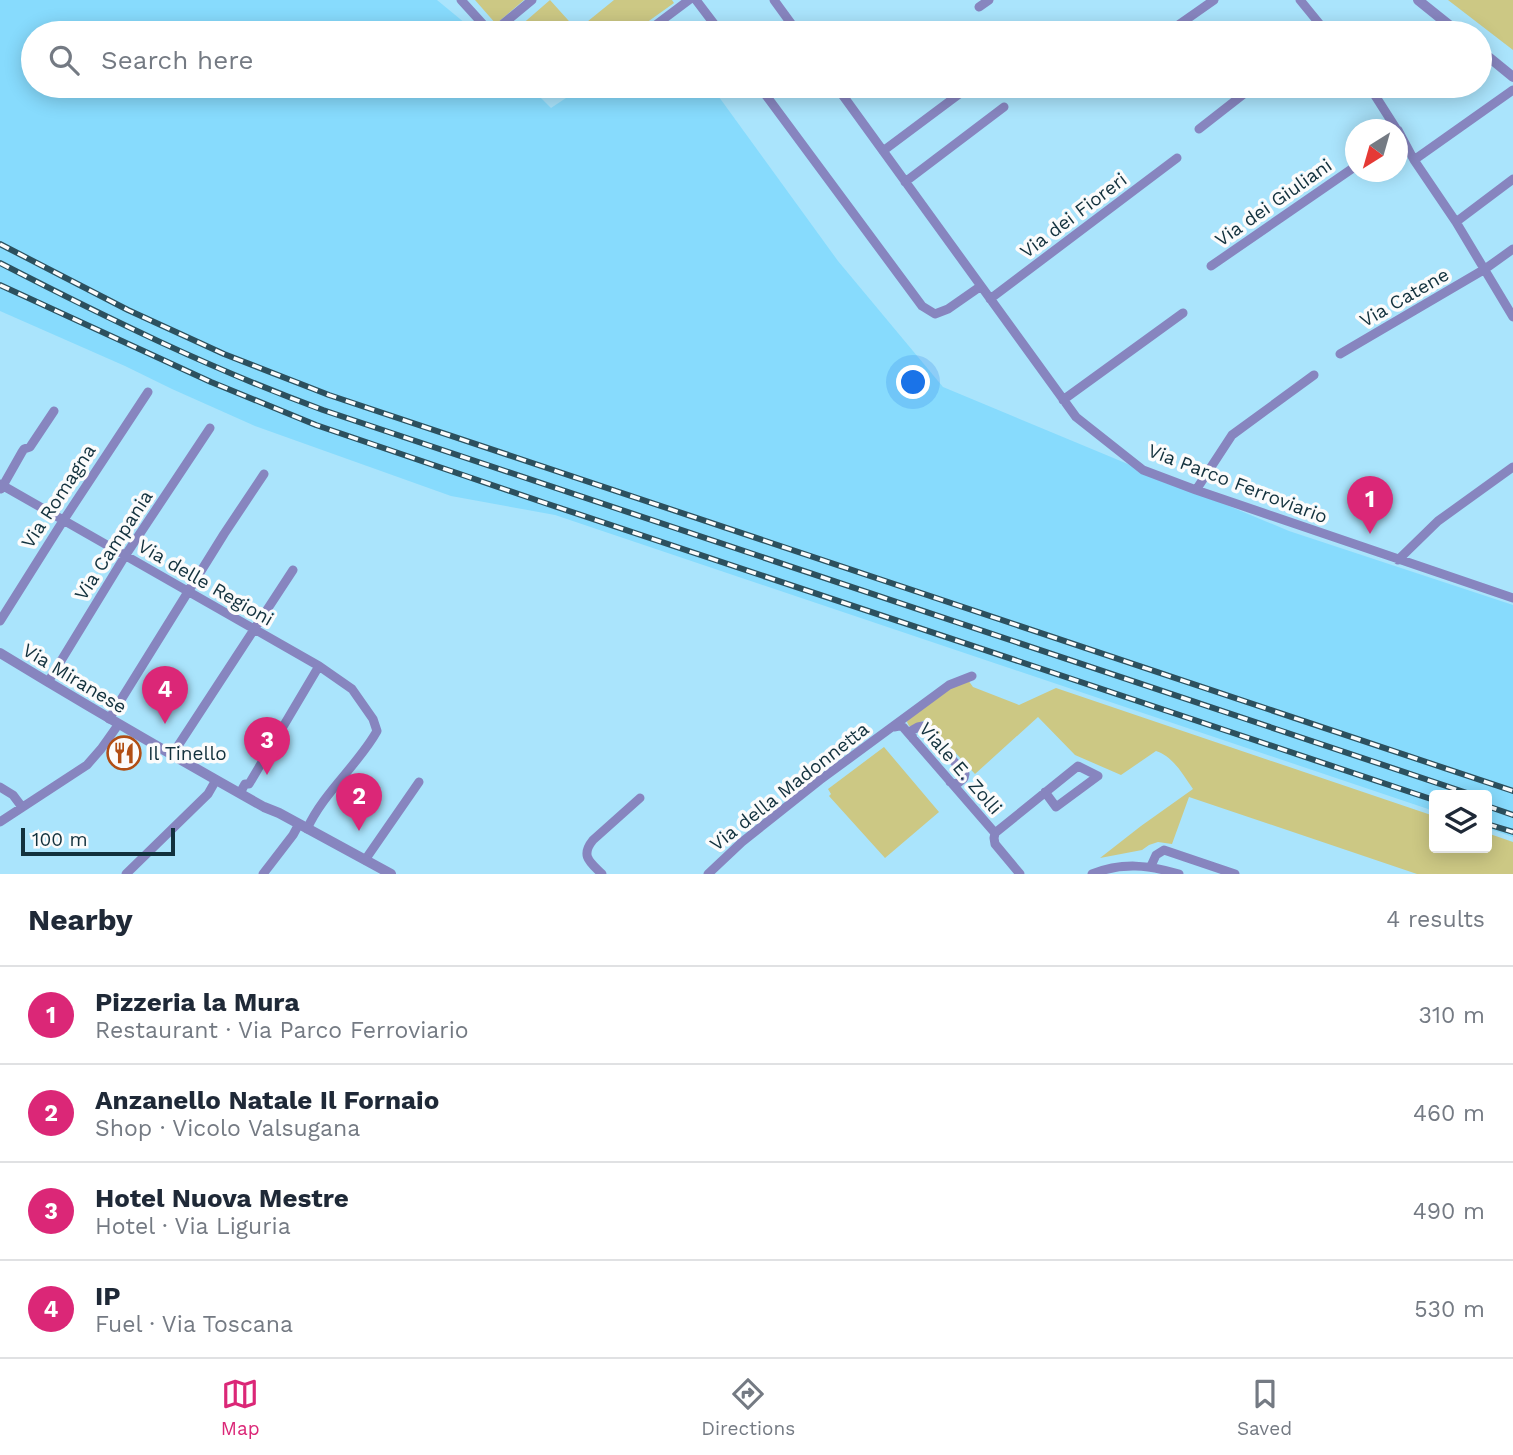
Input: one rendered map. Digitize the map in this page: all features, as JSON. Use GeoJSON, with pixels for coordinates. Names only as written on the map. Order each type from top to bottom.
{"type":"FeatureCollection","features":[{"type":"Feature","properties":{"kind":"street"},"geometry":{"type":"LineString","coordinates":[[461,0],[481,21]]}},
{"type":"Feature","properties":{"kind":"street"},"geometry":{"type":"LineString","coordinates":[[507,21],[532,0]]}},
{"type":"Feature","properties":{"kind":"street"},"geometry":{"type":"LineString","coordinates":[[661,21],[689,0]]}},
{"type":"Feature","properties":{"kind":"street"},"geometry":{"type":"LineString","coordinates":[[696,0],[712,21]]}},
{"type":"Feature","properties":{"kind":"street"},"geometry":{"type":"LineString","coordinates":[[774,0],[789,21]]}},
{"type":"Feature","properties":{"kind":"street"},"geometry":{"type":"LineString","coordinates":[[979,7],[989,0]]}},
{"type":"Feature","properties":{"kind":"street"},"geometry":{"type":"LineString","coordinates":[[1184,21],[1214,0]]}},
{"type":"Feature","properties":{"kind":"street"},"geometry":{"type":"LineString","coordinates":[[1300,0],[1316,21]]}},
{"type":"Feature","properties":{"kind":"street"},"geometry":{"type":"LineString","coordinates":[[1418,0],[1444,21]]}},
{"type":"Feature","properties":{"kind":"street"},"geometry":{"type":"LineString","coordinates":[[1492,60],[1513,77]]}},
{"type":"Feature","properties":{"kind":"street"},"geometry":{"type":"LineString","coordinates":[[1414,160],[1513,90]]}},
{"type":"Feature","properties":{"kind":"street"},"geometry":{"type":"LineString","coordinates":[[769,98],[922,306],[934,314],[948,309],[981,286]]}},
{"type":"Feature","properties":{"kind":"street","name":"Via Parco Ferroviario"},"geometry":{"type":"LineString","coordinates":[[845,98],[1076,417],[1143,470],[1513,598]]}},
{"type":"Feature","properties":{"kind":"street"},"geometry":{"type":"LineString","coordinates":[[883,151],[954,98]]}},
{"type":"Feature","properties":{"kind":"street"},"geometry":{"type":"LineString","coordinates":[[1199,129],[1239,98]]}},
{"type":"Feature","properties":{"kind":"street"},"geometry":{"type":"LineString","coordinates":[[1376,98],[1389,119]]}},
{"type":"Feature","properties":{"kind":"street"},"geometry":{"type":"LineString","coordinates":[[905,182],[1004,107]]}},
{"type":"Feature","properties":{"kind":"street"},"geometry":{"type":"LineString","coordinates":[[1408,150],[1456,222],[1513,317]]}},
{"type":"Feature","properties":{"kind":"street","name":"Via dei Fioreri"},"geometry":{"type":"LineString","coordinates":[[990,299],[1177,158]]}},
{"type":"Feature","properties":{"kind":"street","name":"Via dei Giuliani"},"geometry":{"type":"LineString","coordinates":[[1210,266],[1345,174]]}},
{"type":"Feature","properties":{"kind":"street"},"geometry":{"type":"LineString","coordinates":[[1456,222],[1513,179]]}},
{"type":"Feature","properties":{"kind":"street","name":"Via Catene"},"geometry":{"type":"LineString","coordinates":[[1340,354],[1485,269],[1513,249]]}},
{"type":"Feature","properties":{"kind":"street"},"geometry":{"type":"LineString","coordinates":[[1063,400],[1183,313]]}},
{"type":"Feature","properties":{"kind":"street"},"geometry":{"type":"LineString","coordinates":[[1196,490],[1232,435],[1314,375]]}},
{"type":"Feature","properties":{"kind":"street","name":"Via Romagna"},"geometry":{"type":"LineString","coordinates":[[0,621],[62,521],[148,392]]}},
{"type":"Feature","properties":{"kind":"street"},"geometry":{"type":"LineString","coordinates":[[1,487],[22,452],[30,447],[54,411]]}},
{"type":"Feature","properties":{"kind":"street","name":"Via Campania"},"geometry":{"type":"LineString","coordinates":[[48,682],[125,556],[210,428]]}},
{"type":"Feature","properties":{"kind":"street"},"geometry":{"type":"LineString","coordinates":[[1398,560],[1438,521],[1513,467]]}},
{"type":"Feature","properties":{"kind":"street"},"geometry":{"type":"LineString","coordinates":[[0,822],[87,765],[102,750],[114,722],[188,592],[264,474]]}},
{"type":"Feature","properties":{"kind":"street","name":"Via delle Regioni"},"geometry":{"type":"LineString","coordinates":[[1,487],[319,666],[352,689],[377,729],[303,832]]}},
{"type":"Feature","properties":{"kind":"street"},"geometry":{"type":"LineString","coordinates":[[172,755],[293,570]]}},
{"type":"Feature","properties":{"kind":"street","name":"Via Miranese"},"geometry":{"type":"LineString","coordinates":[[0,653],[114,722],[264,807],[276,818],[362,865]]}},
{"type":"Feature","properties":{"kind":"street"},"geometry":{"type":"LineString","coordinates":[[240,793],[245,784],[249,784],[319,666]]}},
{"type":"Feature","properties":{"kind":"street","name":"Via della Madonnetta"},"geometry":{"type":"LineString","coordinates":[[708,874],[742,842],[820,780],[947,686],[972,676]]}},
{"type":"Feature","properties":{"kind":"street"},"geometry":{"type":"LineString","coordinates":[[913,739],[911,731],[923,726],[965,774],[957,784],[950,782]]}},
{"type":"Feature","properties":{"kind":"street","name":"Viale E. Zolli"},"geometry":{"type":"LineString","coordinates":[[894,727],[902,727],[995,834],[995,844],[1020,874]]}},
{"type":"Feature","properties":{"kind":"street"},"geometry":{"type":"LineString","coordinates":[[995,834],[1045,792],[1078,766],[1098,776],[1056,807],[1045,792]]}},
{"type":"Feature","properties":{"kind":"street"},"geometry":{"type":"LineString","coordinates":[[126,874],[208,794],[216,780]]}},
{"type":"Feature","properties":{"kind":"street"},"geometry":{"type":"LineString","coordinates":[[362,865],[419,782]]}},
{"type":"Feature","properties":{"kind":"street"},"geometry":{"type":"LineString","coordinates":[[0,787],[13,795],[22,807]]}},
{"type":"Feature","properties":{"kind":"street"},"geometry":{"type":"LineString","coordinates":[[602,874],[589,860],[588,847],[640,799]]}},
{"type":"Feature","properties":{"kind":"street"},"geometry":{"type":"LineString","coordinates":[[263,874],[303,832],[321,836],[376,874]]}},
{"type":"Feature","properties":{"kind":"street"},"geometry":{"type":"LineString","coordinates":[[1151,866],[1154,856],[1168,851],[1235,874]]}},
{"type":"Feature","properties":{"kind":"street"},"geometry":{"type":"LineString","coordinates":[[1167,870],[1172,859],[1185,857]]}},
{"type":"Feature","properties":{"kind":"street"},"geometry":{"type":"LineString","coordinates":[[1092,874],[1129,864],[1151,866],[1179,874]]}},
{"type":"Feature","properties":{"kind":"street"},"geometry":{"type":"LineString","coordinates":[[362,865],[391,874]]}},
{"type":"Feature","properties":{"kind":"shaded area"},"geometry":{"type":"Polygon","coordinates":[[[0,0],[437,0],[462,21],[21,21],[21,98],[541,98],[551,108],[566,98],[720,98],[838,261],[943,387],[1289,531],[1513,605],[1513,837],[1492,830],[1492,790],[1429,790],[1429,809],[555,515],[451,496],[255,426],[0,311],[0,0]]]}},
{"type":"Feature","properties":{"kind":"shaded area"},"geometry":{"type":"Polygon","coordinates":[[[475,0],[524,0],[500,21],[493,21],[475,0]]]}},
{"type":"Feature","properties":{"kind":"shaded area"},"geometry":{"type":"Polygon","coordinates":[[[550,0],[569,21],[526,21],[550,0]]]}},
{"type":"Feature","properties":{"kind":"shaded area"},"geometry":{"type":"Polygon","coordinates":[[[614,0],[672,0],[674,3],[649,21],[588,21],[614,0]]]}},
{"type":"Feature","properties":{"kind":"shaded area"},"geometry":{"type":"Polygon","coordinates":[[[1448,0],[1513,0],[1513,50],[1492,34],[1492,21],[1475,21],[1448,0]]]}},
{"type":"Feature","properties":{"kind":"shaded area"},"geometry":{"type":"Polygon","coordinates":[[[968,680],[973,687],[1019,705],[1056,688],[1429,814],[1429,853],[1492,853],[1492,835],[1513,842],[1513,874],[1417,874],[1189,797],[1172,844],[1158,842],[1142,850],[1100,858],[1193,789],[1173,762],[1156,751],[1121,775],[1075,755],[1038,717],[975,774],[925,720],[913,726],[909,726],[907,722],[945,690],[968,680]]]}},
{"type":"Feature","properties":{"kind":"shaded area"},"geometry":{"type":"Polygon","coordinates":[[[884,747],[939,812],[885,858],[829,796],[831,794],[828,789],[884,747]]]}},
{"type":"Feature","properties":{"kind":"railway"},"geometry":{"type":"LineString","coordinates":[[0,244],[128,310],[224,354],[329,395],[1513,791]]}},
{"type":"Feature","properties":{"kind":"railway"},"geometry":{"type":"LineString","coordinates":[[0,263],[159,341],[323,410],[1458,790]]}},
{"type":"Feature","properties":{"kind":"railway"},"geometry":{"type":"LineString","coordinates":[[0,285],[211,382],[316,425],[1429,798]]}},
{"type":"Feature","properties":{"kind":"railway"},"geometry":{"type":"LineString","coordinates":[[1492,808],[1513,815]]}},
{"type":"Feature","properties":{"kind":"railway"},"geometry":{"type":"LineString","coordinates":[[1492,826],[1513,832]]}},
{"type":"Feature","properties":{"kind":"place","name":"Pizzeria la Mura"},"geometry":{"type":"Point","coordinates":[1370,534]}},
{"type":"Feature","properties":{"kind":"place","name":"IP"},"geometry":{"type":"Point","coordinates":[165,724]}},
{"type":"Feature","properties":{"kind":"place","name":"Il Tinello"},"geometry":{"type":"Point","coordinates":[124,753]}},
{"type":"Feature","properties":{"kind":"place","name":"Hotel Nuova Mestre"},"geometry":{"type":"Point","coordinates":[267,775]}},
{"type":"Feature","properties":{"kind":"place","name":"Anzanello Natale Il Fornaio"},"geometry":{"type":"Point","coordinates":[359,831]}}]}
